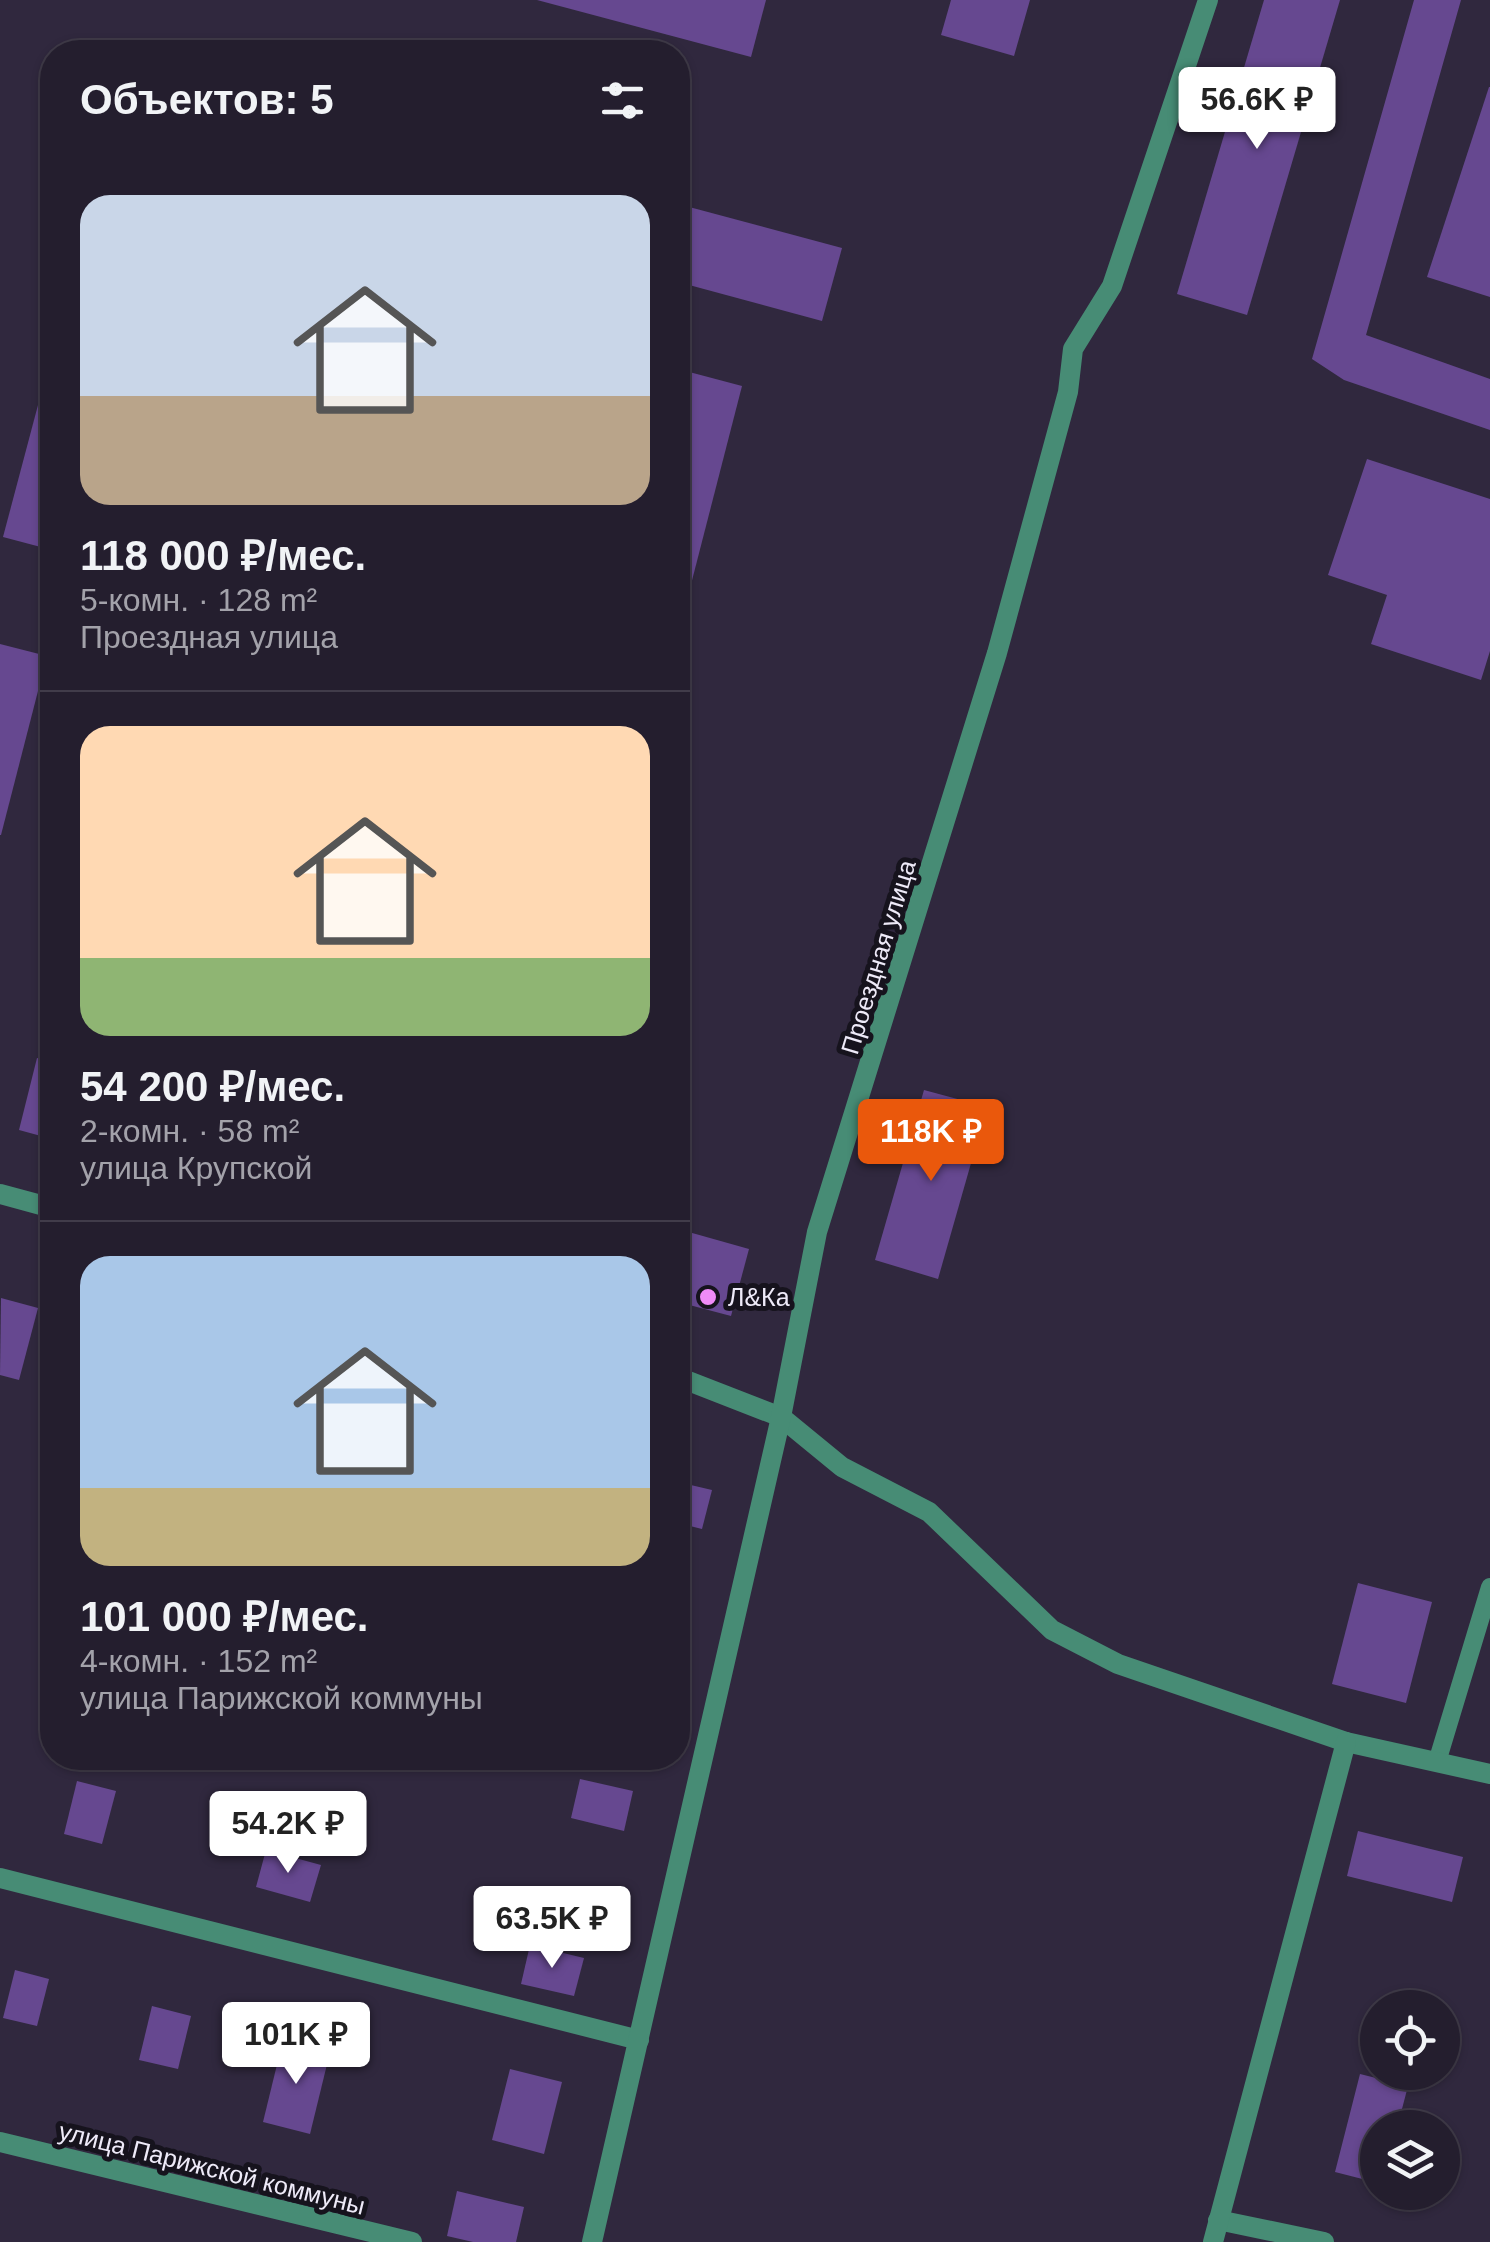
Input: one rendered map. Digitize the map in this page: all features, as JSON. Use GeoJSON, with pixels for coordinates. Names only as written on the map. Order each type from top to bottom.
{"type":"FeatureCollection","features":[{"type":"Feature","properties":{"kind":"street","name":"Проездная улица"},"geometry":{"type":"LineString","coordinates":[[592,2242],[782,1417],[816,1232],[997,653],[1068,392],[1073,349],[1112,286],[1208,0]]}},
{"type":"Feature","properties":{"kind":"street"},"geometry":{"type":"LineString","coordinates":[[0,1194],[40,1205]]}},
{"type":"Feature","properties":{"kind":"street"},"geometry":{"type":"LineString","coordinates":[[690,1382],[782,1417],[842,1468],[929,1512],[1052,1630],[1118,1664],[1346,1742],[1490,1774]]}},
{"type":"Feature","properties":{"kind":"street"},"geometry":{"type":"LineString","coordinates":[[1213,2242],[1346,1742]]}},
{"type":"Feature","properties":{"kind":"street"},"geometry":{"type":"LineString","coordinates":[[0,1878],[639,2040]]}},
{"type":"Feature","properties":{"kind":"street","name":"улица Парижской коммуны"},"geometry":{"type":"LineString","coordinates":[[0,2142],[412,2242]]}},
{"type":"Feature","properties":{"kind":"street"},"geometry":{"type":"LineString","coordinates":[[1218,2220],[1324,2242]]}},
{"type":"Feature","properties":{"kind":"lane"},"geometry":{"type":"LineString","coordinates":[[1437,1762],[1490,1587]]}},
{"type":"Feature","properties":{"kind":"building"},"geometry":{"type":"Polygon","coordinates":[[[537,0],[766,0],[751,57],[537,0]]]}},
{"type":"Feature","properties":{"kind":"building"},"geometry":{"type":"Polygon","coordinates":[[[951,0],[1030,0],[1014,56],[941,35],[951,0]]]}},
{"type":"Feature","properties":{"kind":"building"},"geometry":{"type":"Polygon","coordinates":[[[1264,0],[1340,0],[1247,315],[1177,294],[1264,0]]]}},
{"type":"Feature","properties":{"kind":"building"},"geometry":{"type":"Polygon","coordinates":[[[1414,0],[1461,0],[1366,335],[1490,379],[1490,430],[1344,380],[1312,359],[1414,0]]]}},
{"type":"Feature","properties":{"kind":"building"},"geometry":{"type":"Polygon","coordinates":[[[1490,87],[1490,297],[1427,277],[1490,87]]]}},
{"type":"Feature","properties":{"kind":"building"},"geometry":{"type":"Polygon","coordinates":[[[690,207],[842,248],[822,321],[690,285],[690,207]]]}},
{"type":"Feature","properties":{"kind":"building"},"geometry":{"type":"Polygon","coordinates":[[[690,372],[742,386],[690,588],[690,372]]]}},
{"type":"Feature","properties":{"kind":"building"},"geometry":{"type":"Polygon","coordinates":[[[40,397],[40,547],[3,537],[40,397]]]}},
{"type":"Feature","properties":{"kind":"building"},"geometry":{"type":"Polygon","coordinates":[[[1367,459],[1490,499],[1490,651],[1481,680],[1371,644],[1387,595],[1328,575],[1367,459]]]}},
{"type":"Feature","properties":{"kind":"building"},"geometry":{"type":"Polygon","coordinates":[[[0,644],[40,654],[40,683],[0,835],[0,644]]]}},
{"type":"Feature","properties":{"kind":"building"},"geometry":{"type":"Polygon","coordinates":[[[37,1058],[40,1059],[40,1136],[19,1130],[37,1058]]]}},
{"type":"Feature","properties":{"kind":"building"},"geometry":{"type":"Polygon","coordinates":[[[924,1090],[987,1107],[938,1279],[875,1260],[924,1090]]]}},
{"type":"Feature","properties":{"kind":"building"},"geometry":{"type":"Polygon","coordinates":[[[690,1232],[749,1249],[731,1316],[690,1305],[690,1232]]]}},
{"type":"Feature","properties":{"kind":"building"},"geometry":{"type":"Polygon","coordinates":[[[1,1298],[38,1308],[19,1380],[0,1375],[1,1298]]]}},
{"type":"Feature","properties":{"kind":"building"},"geometry":{"type":"Polygon","coordinates":[[[690,1485],[712,1490],[702,1529],[690,1526],[690,1485]]]}},
{"type":"Feature","properties":{"kind":"building"},"geometry":{"type":"Polygon","coordinates":[[[1358,1583],[1432,1602],[1406,1703],[1332,1684],[1358,1583]]]}},
{"type":"Feature","properties":{"kind":"building"},"geometry":{"type":"Polygon","coordinates":[[[580,1779],[633,1791],[624,1831],[571,1818],[580,1779]]]}},
{"type":"Feature","properties":{"kind":"building"},"geometry":{"type":"Polygon","coordinates":[[[77,1781],[116,1791],[102,1844],[64,1834],[77,1781]]]}},
{"type":"Feature","properties":{"kind":"building"},"geometry":{"type":"Polygon","coordinates":[[[1358,1831],[1463,1857],[1452,1902],[1347,1876],[1358,1831]]]}},
{"type":"Feature","properties":{"kind":"building"},"geometry":{"type":"Polygon","coordinates":[[[266,1850],[321,1865],[310,1902],[256,1887],[266,1850]]]}},
{"type":"Feature","properties":{"kind":"building"},"geometry":{"type":"Polygon","coordinates":[[[530,1945],[584,1958],[574,1996],[521,1984],[530,1945]]]}},
{"type":"Feature","properties":{"kind":"building"},"geometry":{"type":"Polygon","coordinates":[[[15,1970],[49,1979],[37,2026],[3,2018],[15,1970]]]}},
{"type":"Feature","properties":{"kind":"building"},"geometry":{"type":"Polygon","coordinates":[[[152,2006],[191,2016],[178,2069],[139,2060],[152,2006]]]}},
{"type":"Feature","properties":{"kind":"building"},"geometry":{"type":"Polygon","coordinates":[[[283,2040],[330,2052],[310,2134],[263,2122],[283,2040]]]}},
{"type":"Feature","properties":{"kind":"building"},"geometry":{"type":"Polygon","coordinates":[[[510,2069],[562,2082],[544,2154],[492,2140],[510,2069]]]}},
{"type":"Feature","properties":{"kind":"building"},"geometry":{"type":"Polygon","coordinates":[[[1360,2074],[1360,2090],[1407,2090],[1402,2110],[1360,2110],[1360,2178],[1335,2172],[1360,2074]]]}},
{"type":"Feature","properties":{"kind":"building"},"geometry":{"type":"Polygon","coordinates":[[[457,2191],[524,2207],[516,2242],[473,2242],[447,2236],[457,2191]]]}},
{"type":"Feature","properties":{"kind":"place","name":"Л&Ка"},"geometry":{"type":"Point","coordinates":[708,1297]}}]}
